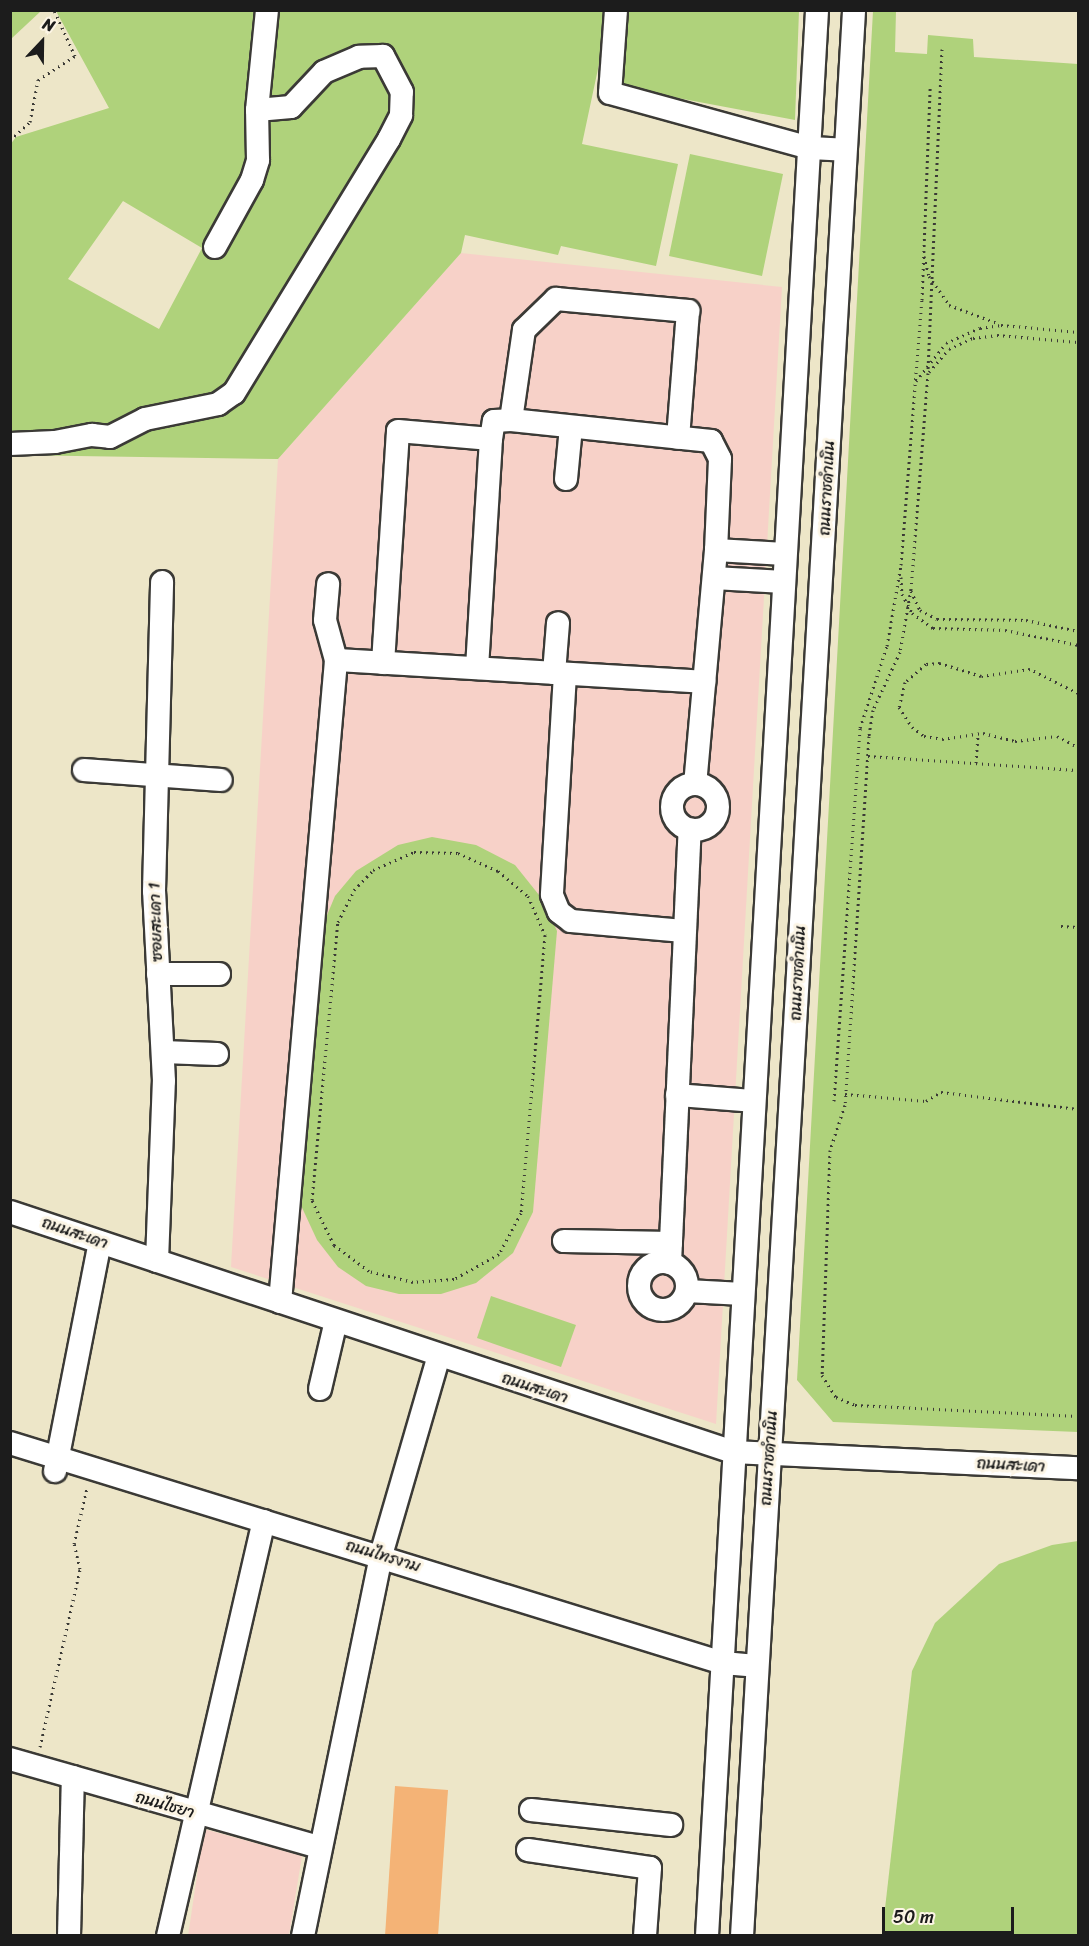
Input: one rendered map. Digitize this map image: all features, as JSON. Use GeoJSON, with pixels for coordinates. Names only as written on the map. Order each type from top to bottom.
{"type":"FeatureCollection","features":[{"type":"Feature","properties":{"kind":"street"},"geometry":{"type":"LineString","coordinates":[[215,248],[252,180],[258,160],[257,110],[267,10]]}},
{"type":"Feature","properties":{"kind":"street"},"geometry":{"type":"LineString","coordinates":[[616,10],[610,93],[810,148],[845,150]]}},
{"type":"Feature","properties":{"kind":"street"},"geometry":{"type":"LineString","coordinates":[[707,1935],[817,10]]}},
{"type":"Feature","properties":{"kind":"street","name":"ถนนราชดำเนิน"},"geometry":{"type":"LineString","coordinates":[[742,1935],[854,10]]}},
{"type":"Feature","properties":{"kind":"street"},"geometry":{"type":"LineString","coordinates":[[10,444],[55,442],[92,435],[110,437],[145,419],[218,404],[234,393],[389,139],[400,115],[402,92],[383,56],[359,57],[324,72],[291,107],[257,110]]}},
{"type":"Feature","properties":{"kind":"street"},"geometry":{"type":"LineString","coordinates":[[511,420],[524,330],[556,299],[688,311],[678,438]]}},
{"type":"Feature","properties":{"kind":"street"},"geometry":{"type":"LineString","coordinates":[[477,668],[491,439],[494,422],[511,420],[711,441],[720,459],[716,550],[695,784]]}},
{"type":"Feature","properties":{"kind":"street"},"geometry":{"type":"LineString","coordinates":[[566,479],[571,427]]}},
{"type":"Feature","properties":{"kind":"street"},"geometry":{"type":"LineString","coordinates":[[383,663],[398,430],[491,439]]}},
{"type":"Feature","properties":{"kind":"street"},"geometry":{"type":"LineString","coordinates":[[716,550],[785,554]]}},
{"type":"Feature","properties":{"kind":"street"},"geometry":{"type":"LineString","coordinates":[[714,578],[784,582]]}},
{"type":"Feature","properties":{"kind":"street","name":"ซอยสะเดา 1"},"geometry":{"type":"LineString","coordinates":[[158,1261],[163,1052],[154,891],[162,582]]}},
{"type":"Feature","properties":{"kind":"street"},"geometry":{"type":"LineString","coordinates":[[280,1302],[336,660],[325,620],[328,584]]}},
{"type":"Feature","properties":{"kind":"street"},"geometry":{"type":"LineString","coordinates":[[558,623],[560,673],[552,895],[559,912],[571,921],[684,932]]}},
{"type":"Feature","properties":{"kind":"street"},"geometry":{"type":"LineString","coordinates":[[336,660],[704,682]]}},
{"type":"Feature","properties":{"kind":"street"},"geometry":{"type":"LineString","coordinates":[[84,770],[222,780]]}},
{"type":"Feature","properties":{"kind":"street"},"geometry":{"type":"LineString","coordinates":[[695,784],[710,789],[716,796],[718,812],[709,825],[690,829],[677,821],[672,805],[680,789],[695,784]]}},
{"type":"Feature","properties":{"kind":"street"},"geometry":{"type":"LineString","coordinates":[[671,1253],[654,1263],[640,1276],[638,1284],[643,1301],[657,1310],[670,1310],[678,1306],[687,1291],[684,1274],[671,1253],[690,829]]}},
{"type":"Feature","properties":{"kind":"street"},"geometry":{"type":"LineString","coordinates":[[158,974],[219,975]]}},
{"type":"Feature","properties":{"kind":"street"},"geometry":{"type":"LineString","coordinates":[[163,1052],[217,1054]]}},
{"type":"Feature","properties":{"kind":"street"},"geometry":{"type":"LineString","coordinates":[[677,1095],[754,1101]]}},
{"type":"Feature","properties":{"kind":"street","name":"ถนนสะเดา"},"geometry":{"type":"LineString","coordinates":[[10,1212],[733,1452],[1078,1468]]}},
{"type":"Feature","properties":{"kind":"street"},"geometry":{"type":"LineString","coordinates":[[564,1241],[671,1253]]}},
{"type":"Feature","properties":{"kind":"street"},"geometry":{"type":"LineString","coordinates":[[57,1464],[100,1242]]}},
{"type":"Feature","properties":{"kind":"street"},"geometry":{"type":"LineString","coordinates":[[687,1291],[743,1294]]}},
{"type":"Feature","properties":{"kind":"street"},"geometry":{"type":"LineString","coordinates":[[320,1389],[336,1321]]}},
{"type":"Feature","properties":{"kind":"street"},"geometry":{"type":"LineString","coordinates":[[303,1935],[381,1556],[439,1356]]}},
{"type":"Feature","properties":{"kind":"street","name":"ถนนไทรงาม"},"geometry":{"type":"LineString","coordinates":[[10,1443],[57,1464],[92,1468],[723,1663],[756,1666]]}},
{"type":"Feature","properties":{"kind":"street"},"geometry":{"type":"LineString","coordinates":[[168,1935],[194,1814],[264,1521]]}},
{"type":"Feature","properties":{"kind":"street","name":"ถนนไชยา"},"geometry":{"type":"LineString","coordinates":[[10,1760],[194,1814],[320,1847]]}},
{"type":"Feature","properties":{"kind":"street"},"geometry":{"type":"LineString","coordinates":[[69,1935],[73,1777]]}},
{"type":"Feature","properties":{"kind":"street"},"geometry":{"type":"LineString","coordinates":[[531,1810],[671,1825]]}},
{"type":"Feature","properties":{"kind":"street"},"geometry":{"type":"LineString","coordinates":[[528,1850],[650,1868],[645,1935]]}},
{"type":"Feature","properties":{"kind":"path"},"geometry":{"type":"LineString","coordinates":[[10,140],[30,122],[38,80],[75,56],[54,10]]}},
{"type":"Feature","properties":{"kind":"path"},"geometry":{"type":"LineString","coordinates":[[942,50],[928,373],[910,589],[900,652],[873,710],[845,1094],[830,1150],[822,1375],[827,1388],[845,1404],[1078,1416]]}},
{"type":"Feature","properties":{"kind":"path"},"geometry":{"type":"LineString","coordinates":[[834,1101],[860,728],[887,646],[901,565],[924,253],[930,87]]}},
{"type":"Feature","properties":{"kind":"path"},"geometry":{"type":"LineString","coordinates":[[924,253],[929,276],[949,305],[1001,325],[1078,332]]}},
{"type":"Feature","properties":{"kind":"path"},"geometry":{"type":"LineString","coordinates":[[915,382],[946,343],[960,335],[1001,325]]}},
{"type":"Feature","properties":{"kind":"path"},"geometry":{"type":"LineString","coordinates":[[928,373],[950,349],[973,338],[997,335],[1078,342]]}},
{"type":"Feature","properties":{"kind":"path"},"geometry":{"type":"LineString","coordinates":[[901,565],[903,594],[912,613],[933,628],[1005,630],[1078,645]]}},
{"type":"Feature","properties":{"kind":"path"},"geometry":{"type":"LineString","coordinates":[[910,589],[920,610],[937,619],[1026,620],[1078,631]]}},
{"type":"Feature","properties":{"kind":"path"},"geometry":{"type":"LineString","coordinates":[[1078,693],[1030,669],[981,676],[940,663],[926,664],[905,682],[900,707],[912,727],[924,736],[942,739],[978,734],[1015,741],[1057,736],[1078,747]]}},
{"type":"Feature","properties":{"kind":"path"},"geometry":{"type":"LineString","coordinates":[[976,763],[978,734]]}},
{"type":"Feature","properties":{"kind":"path"},"geometry":{"type":"LineString","coordinates":[[868,756],[1078,770]]}},
{"type":"Feature","properties":{"kind":"path"},"geometry":{"type":"LineString","coordinates":[[414,852],[458,853],[498,871],[528,896],[545,935],[521,1213],[499,1254],[454,1279],[413,1282],[369,1271],[333,1245],[312,1200],[338,922],[354,890],[373,870],[414,852]]}},
{"type":"Feature","properties":{"kind":"path"},"geometry":{"type":"LineString","coordinates":[[1061,926],[1078,927]]}},
{"type":"Feature","properties":{"kind":"path"},"geometry":{"type":"LineString","coordinates":[[845,1094],[926,1101],[941,1092],[1078,1109]]}},
{"type":"Feature","properties":{"kind":"path"},"geometry":{"type":"LineString","coordinates":[[36,1767],[80,1569],[74,1544],[92,1468]]}},
{"type":"Feature","properties":{"kind":"shaded area"},"geometry":{"type":"Polygon","coordinates":[[[461,253],[782,287],[716,1424],[231,1267],[278,459],[461,253]]]}},
{"type":"Feature","properties":{"kind":"shaded area"},"geometry":{"type":"Polygon","coordinates":[[[204,1829],[302,1856],[289,1935],[188,1936],[204,1829]]]}},
{"type":"Feature","properties":{"kind":"green space"},"geometry":{"type":"Polygon","coordinates":[[[11,10],[41,10],[41,11],[11,39],[11,10]]]}},
{"type":"Feature","properties":{"kind":"green space"},"geometry":{"type":"Polygon","coordinates":[[[56,11],[799,11],[795,120],[614,86],[602,50],[582,144],[678,164],[656,266],[561,246],[558,255],[465,235],[461,253],[278,459],[11,455],[10,145],[16,137],[109,108],[56,11]],[[123,201],[68,279],[159,329],[202,248],[123,201]]]}},
{"type":"Feature","properties":{"kind":"green space"},"geometry":{"type":"Polygon","coordinates":[[[873,11],[896,11],[895,52],[927,54],[928,35],[973,39],[974,57],[1078,64],[1078,1432],[833,1422],[797,1380],[873,11]]]}},
{"type":"Feature","properties":{"kind":"green space"},"geometry":{"type":"Polygon","coordinates":[[[690,154],[783,174],[762,276],[669,256],[690,154]]]}},
{"type":"Feature","properties":{"kind":"green space"},"geometry":{"type":"Polygon","coordinates":[[[432,837],[476,845],[515,865],[543,900],[557,931],[533,1212],[513,1253],[476,1283],[441,1294],[399,1294],[366,1286],[338,1267],[317,1240],[298,1199],[325,920],[335,896],[356,871],[398,845],[432,837]]]}},
{"type":"Feature","properties":{"kind":"green space"},"geometry":{"type":"Polygon","coordinates":[[[491,1296],[576,1325],[561,1367],[477,1338],[491,1296]]]}},
{"type":"Feature","properties":{"kind":"green space"},"geometry":{"type":"Polygon","coordinates":[[[1078,1541],[1078,1935],[882,1935],[912,1671],[935,1623],[999,1564],[1052,1545],[1078,1541]]]}},
{"type":"Feature","properties":{"kind":"building"},"geometry":{"type":"Polygon","coordinates":[[[395,1786],[448,1790],[438,1936],[385,1936],[395,1786]]]}}]}
